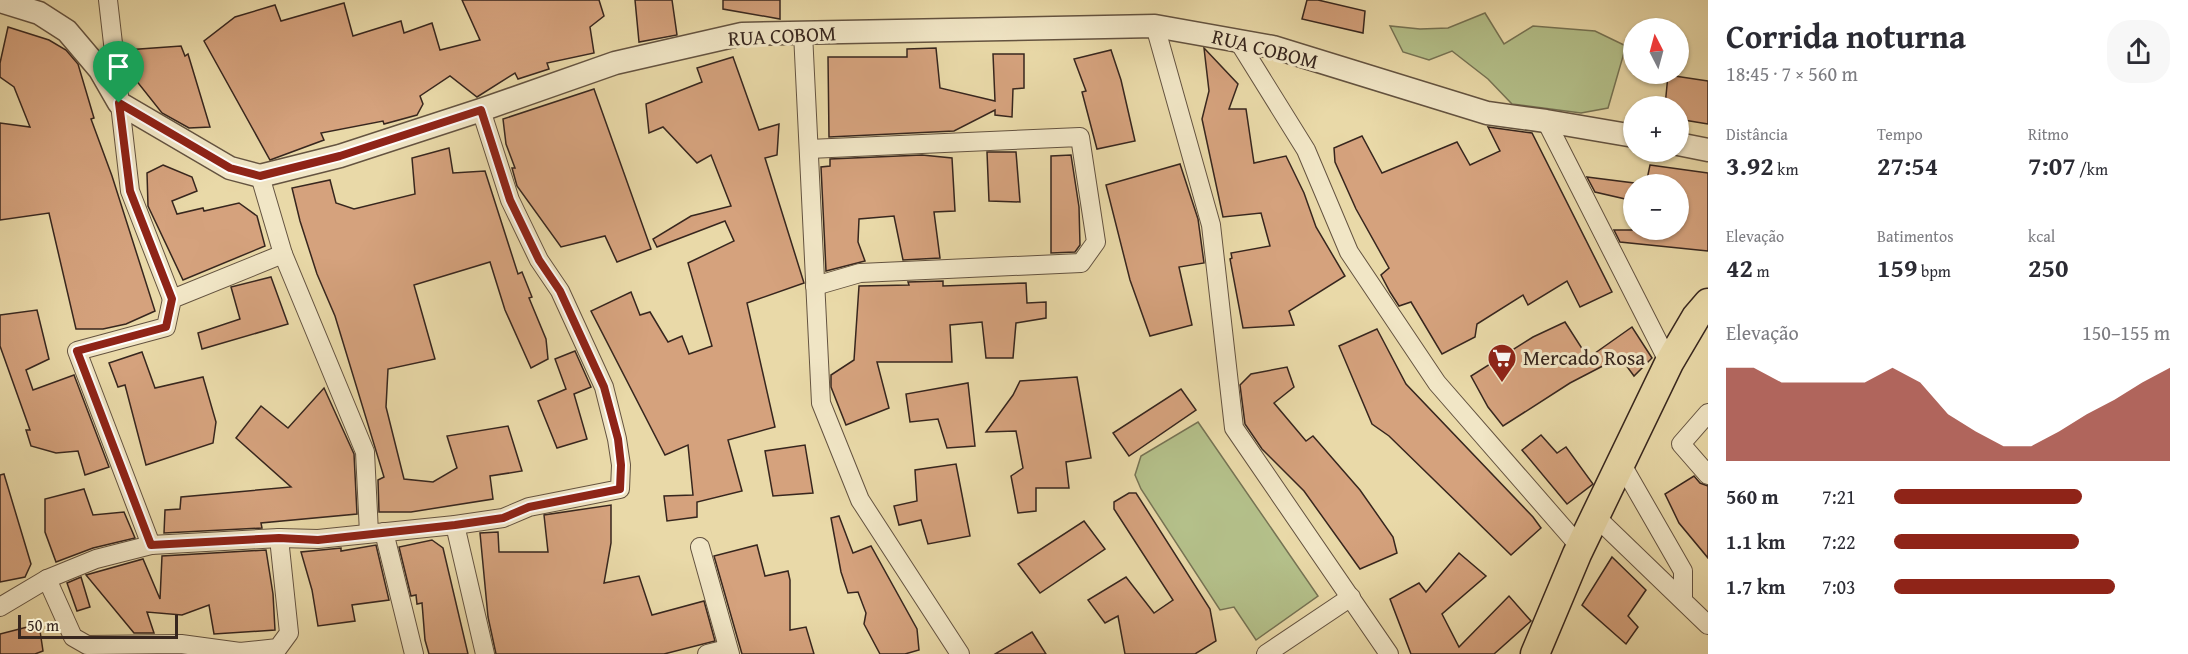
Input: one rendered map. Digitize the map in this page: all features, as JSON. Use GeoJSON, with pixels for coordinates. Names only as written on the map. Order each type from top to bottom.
{"type":"FeatureCollection","features":[{"type":"Feature","properties":{"kind":"main road"},"geometry":{"type":"LineString","coordinates":[[1536,653],[1580,547],[1669,363],[1696,317],[1708,303]]}},
{"type":"Feature","properties":{"kind":"street"},"geometry":{"type":"LineString","coordinates":[[108,0],[130,191],[172,299],[166,327],[77,351],[151,545]]}},
{"type":"Feature","properties":{"kind":"street","name":"RUA COBOM"},"geometry":{"type":"LineString","coordinates":[[0,1],[39,13],[67,31],[100,70],[119,103],[230,168],[260,176],[340,156],[615,63],[742,34],[1155,26],[1273,47],[1487,113],[1623,134]]}},
{"type":"Feature","properties":{"kind":"street"},"geometry":{"type":"LineString","coordinates":[[1155,26],[1210,225],[1234,428],[1389,654]]}},
{"type":"Feature","properties":{"kind":"street"},"geometry":{"type":"LineString","coordinates":[[803,33],[821,403],[860,500],[960,654]]}},
{"type":"Feature","properties":{"kind":"street"},"geometry":{"type":"LineString","coordinates":[[1237,39],[1306,150],[1349,252],[1437,383],[1580,547]]}},
{"type":"Feature","properties":{"kind":"street"},"geometry":{"type":"LineString","coordinates":[[0,607],[47,579],[96,558],[151,545],[279,538],[318,540],[455,525],[503,518],[529,507],[620,489],[621,465],[618,439],[604,387],[560,291],[539,260],[510,200],[481,110]]}},
{"type":"Feature","properties":{"kind":"street"},"geometry":{"type":"LineString","coordinates":[[1546,121],[1669,363]]}},
{"type":"Feature","properties":{"kind":"street"},"geometry":{"type":"LineString","coordinates":[[808,149],[1080,137],[1096,242],[1081,263],[860,273],[815,286]]}},
{"type":"Feature","properties":{"kind":"street"},"geometry":{"type":"LineString","coordinates":[[1689,146],[1708,150]]}},
{"type":"Feature","properties":{"kind":"street"},"geometry":{"type":"LineString","coordinates":[[260,176],[283,254],[365,452],[377,533],[414,654]]}},
{"type":"Feature","properties":{"kind":"street"},"geometry":{"type":"LineString","coordinates":[[172,299],[283,254]]}},
{"type":"Feature","properties":{"kind":"street"},"geometry":{"type":"LineString","coordinates":[[1708,413],[1681,444],[1708,474]]}},
{"type":"Feature","properties":{"kind":"street"},"geometry":{"type":"LineString","coordinates":[[1621,463],[1683,570],[1683,600]]}},
{"type":"Feature","properties":{"kind":"street"},"geometry":{"type":"LineString","coordinates":[[1595,516],[1708,625]]}},
{"type":"Feature","properties":{"kind":"street"},"geometry":{"type":"LineString","coordinates":[[455,525],[485,654]]}},
{"type":"Feature","properties":{"kind":"street"},"geometry":{"type":"LineString","coordinates":[[47,579],[73,637],[87,645],[132,642],[181,644],[240,652],[278,648],[289,633],[279,538]]}},
{"type":"Feature","properties":{"kind":"street"},"geometry":{"type":"LineString","coordinates":[[700,548],[729,651],[707,654]]}},
{"type":"Feature","properties":{"kind":"street"},"geometry":{"type":"LineString","coordinates":[[1266,654],[1351,597]]}},
{"type":"Feature","properties":{"kind":"green space"},"geometry":{"type":"Polygon","coordinates":[[[1485,13],[1504,44],[1533,26],[1595,31],[1623,45],[1623,56],[1608,108],[1581,113],[1512,104],[1488,79],[1452,51],[1429,60],[1403,52],[1390,26],[1420,29],[1448,28],[1485,13]]]}},
{"type":"Feature","properties":{"kind":"green space"},"geometry":{"type":"Polygon","coordinates":[[[1198,422],[1318,596],[1256,640],[1234,607],[1220,610],[1141,489],[1135,475],[1141,456],[1198,422]]]}},
{"type":"Feature","properties":{"kind":"building"},"geometry":{"type":"Polygon","coordinates":[[[462,0],[599,0],[604,16],[590,27],[594,53],[547,63],[549,69],[518,79],[515,73],[477,97],[450,76],[420,96],[423,104],[417,115],[384,124],[383,121],[321,133],[324,140],[270,160],[204,41],[235,17],[275,5],[281,21],[344,3],[353,36],[401,21],[404,33],[432,23],[440,50],[480,40],[462,0]]]}},
{"type":"Feature","properties":{"kind":"building"},"geometry":{"type":"Polygon","coordinates":[[[635,0],[672,0],[677,35],[639,42],[635,0]]]}},
{"type":"Feature","properties":{"kind":"building"},"geometry":{"type":"Polygon","coordinates":[[[723,0],[780,0],[780,19],[723,9],[723,0]]]}},
{"type":"Feature","properties":{"kind":"building"},"geometry":{"type":"Polygon","coordinates":[[[1307,0],[1318,0],[1365,11],[1363,33],[1302,19],[1307,0]]]}},
{"type":"Feature","properties":{"kind":"building"},"geometry":{"type":"Polygon","coordinates":[[[8,27],[49,40],[66,50],[78,64],[94,118],[91,119],[112,176],[155,311],[126,324],[103,329],[76,329],[49,213],[0,220],[0,123],[30,127],[14,87],[0,77],[0,63],[8,27]]]}},
{"type":"Feature","properties":{"kind":"building"},"geometry":{"type":"Polygon","coordinates":[[[181,46],[185,56],[188,54],[210,127],[189,128],[162,113],[131,74],[126,50],[181,46]]]}},
{"type":"Feature","properties":{"kind":"building"},"geometry":{"type":"Polygon","coordinates":[[[936,48],[940,88],[995,101],[993,54],[1024,54],[1024,88],[1013,89],[1012,117],[995,115],[995,110],[954,131],[829,137],[828,57],[907,57],[907,49],[936,48]]]}},
{"type":"Feature","properties":{"kind":"building"},"geometry":{"type":"Polygon","coordinates":[[[1204,48],[1238,84],[1229,109],[1246,109],[1254,163],[1286,156],[1304,193],[1316,227],[1345,276],[1289,311],[1294,325],[1243,328],[1230,259],[1232,258],[1231,253],[1270,246],[1261,213],[1223,217],[1202,119],[1209,91],[1204,48]]]}},
{"type":"Feature","properties":{"kind":"building"},"geometry":{"type":"Polygon","coordinates":[[[1111,50],[1121,80],[1135,141],[1097,149],[1082,92],[1086,91],[1074,59],[1111,50]]]}},
{"type":"Feature","properties":{"kind":"building"},"geometry":{"type":"Polygon","coordinates":[[[733,57],[759,130],[779,124],[777,155],[765,158],[804,283],[747,303],[775,427],[728,440],[742,491],[697,502],[697,517],[667,521],[664,496],[693,495],[688,445],[665,455],[591,311],[631,292],[640,315],[650,312],[668,342],[682,336],[689,354],[712,346],[688,263],[734,241],[725,221],[657,247],[653,239],[691,216],[731,206],[711,155],[697,163],[663,127],[649,133],[646,104],[702,82],[697,68],[733,57]]]}},
{"type":"Feature","properties":{"kind":"building"},"geometry":{"type":"Polygon","coordinates":[[[1689,78],[1708,81],[1708,124],[1689,121],[1689,96],[1666,96],[1667,84],[1689,84],[1689,78]]]}},
{"type":"Feature","properties":{"kind":"building"},"geometry":{"type":"Polygon","coordinates":[[[594,89],[651,249],[617,262],[605,236],[561,247],[517,186],[512,168],[515,168],[506,144],[503,119],[594,89]]]}},
{"type":"Feature","properties":{"kind":"building"},"geometry":{"type":"Polygon","coordinates":[[[1488,127],[1532,133],[1612,292],[1580,307],[1567,281],[1528,305],[1523,295],[1477,324],[1475,337],[1442,354],[1411,302],[1399,306],[1381,275],[1389,268],[1356,209],[1335,162],[1334,148],[1362,136],[1382,173],[1457,142],[1470,165],[1500,151],[1488,127]]]}},
{"type":"Feature","properties":{"kind":"building"},"geometry":{"type":"Polygon","coordinates":[[[449,148],[453,173],[485,171],[518,274],[522,272],[532,297],[529,298],[546,339],[548,359],[531,368],[505,310],[490,262],[414,285],[435,359],[388,369],[386,407],[404,479],[433,482],[457,468],[447,436],[508,426],[522,471],[490,476],[493,499],[411,512],[379,512],[378,480],[384,477],[335,316],[317,274],[300,221],[292,188],[330,180],[336,203],[354,209],[415,194],[412,158],[449,148]]]}},
{"type":"Feature","properties":{"kind":"building"},"geometry":{"type":"Polygon","coordinates":[[[987,152],[1016,152],[1020,202],[989,201],[987,152]]]}},
{"type":"Feature","properties":{"kind":"building"},"geometry":{"type":"Polygon","coordinates":[[[922,155],[952,158],[955,211],[934,212],[940,258],[903,260],[894,216],[859,219],[858,242],[865,261],[826,271],[821,167],[830,166],[830,159],[922,155]]]}},
{"type":"Feature","properties":{"kind":"building"},"geometry":{"type":"Polygon","coordinates":[[[1071,155],[1079,207],[1080,245],[1075,252],[1051,253],[1051,156],[1071,155]]]}},
{"type":"Feature","properties":{"kind":"building"},"geometry":{"type":"Polygon","coordinates":[[[1180,164],[1198,219],[1204,263],[1179,267],[1192,325],[1150,336],[1130,280],[1106,185],[1180,164]]]}},
{"type":"Feature","properties":{"kind":"building"},"geometry":{"type":"Polygon","coordinates":[[[163,165],[192,177],[197,191],[172,201],[177,214],[239,203],[257,216],[265,246],[183,280],[148,206],[147,173],[163,165]]]}},
{"type":"Feature","properties":{"kind":"building"},"geometry":{"type":"Polygon","coordinates":[[[1650,165],[1708,173],[1708,251],[1620,242],[1614,230],[1623,230],[1623,240],[1689,240],[1689,174],[1648,174],[1650,165]]]}},
{"type":"Feature","properties":{"kind":"building"},"geometry":{"type":"Polygon","coordinates":[[[1587,177],[1623,182],[1623,198],[1595,192],[1587,177]]]}},
{"type":"Feature","properties":{"kind":"building"},"geometry":{"type":"Polygon","coordinates":[[[271,277],[288,324],[202,349],[198,333],[240,319],[231,287],[271,277]]]}},
{"type":"Feature","properties":{"kind":"building"},"geometry":{"type":"Polygon","coordinates":[[[943,281],[943,286],[1026,283],[1027,303],[1046,302],[1046,318],[1016,323],[1013,358],[986,358],[982,322],[950,325],[952,362],[877,362],[889,408],[846,425],[831,387],[831,375],[854,360],[859,286],[909,285],[908,282],[943,281]]]}},
{"type":"Feature","properties":{"kind":"building"},"geometry":{"type":"Polygon","coordinates":[[[37,310],[49,359],[26,370],[33,390],[74,375],[109,467],[85,475],[78,451],[56,453],[31,446],[26,430],[30,430],[0,346],[0,315],[37,310]]]}},
{"type":"Feature","properties":{"kind":"building"},"geometry":{"type":"Polygon","coordinates":[[[1565,322],[1588,358],[1632,327],[1652,358],[1634,376],[1620,357],[1570,383],[1503,426],[1488,407],[1471,376],[1533,337],[1565,322]]]}},
{"type":"Feature","properties":{"kind":"building"},"geometry":{"type":"Polygon","coordinates":[[[1377,329],[1406,384],[1541,528],[1511,555],[1389,436],[1372,424],[1339,346],[1377,329]]]}},
{"type":"Feature","properties":{"kind":"building"},"geometry":{"type":"Polygon","coordinates":[[[575,351],[591,387],[574,394],[587,439],[557,448],[538,401],[566,389],[555,359],[575,351]]]}},
{"type":"Feature","properties":{"kind":"building"},"geometry":{"type":"Polygon","coordinates":[[[142,352],[155,388],[203,377],[216,422],[213,443],[146,465],[125,385],[118,387],[109,363],[142,352]]]}},
{"type":"Feature","properties":{"kind":"building"},"geometry":{"type":"Polygon","coordinates":[[[1287,367],[1294,387],[1274,403],[1306,441],[1313,436],[1360,490],[1393,537],[1397,553],[1360,569],[1304,491],[1262,449],[1245,424],[1240,385],[1251,374],[1287,367]]]}},
{"type":"Feature","properties":{"kind":"building"},"geometry":{"type":"Polygon","coordinates":[[[1077,377],[1091,458],[1066,462],[1069,488],[1036,488],[1036,511],[1018,513],[1011,476],[1023,468],[1016,431],[986,432],[1013,395],[1020,381],[1077,377]]]}},
{"type":"Feature","properties":{"kind":"building"},"geometry":{"type":"Polygon","coordinates":[[[968,383],[975,446],[947,448],[938,419],[910,422],[906,394],[968,383]]]}},
{"type":"Feature","properties":{"kind":"building"},"geometry":{"type":"Polygon","coordinates":[[[324,388],[354,454],[357,514],[261,523],[262,528],[164,533],[165,510],[180,509],[181,497],[291,487],[236,438],[261,406],[288,428],[324,388]]]}},
{"type":"Feature","properties":{"kind":"building"},"geometry":{"type":"Polygon","coordinates":[[[1181,389],[1196,410],[1129,456],[1113,433],[1181,389]]]}},
{"type":"Feature","properties":{"kind":"building"},"geometry":{"type":"Polygon","coordinates":[[[1541,435],[1557,453],[1566,447],[1593,484],[1567,504],[1522,450],[1541,435]]]}},
{"type":"Feature","properties":{"kind":"building"},"geometry":{"type":"Polygon","coordinates":[[[805,445],[813,493],[773,496],[765,451],[805,445]]]}},
{"type":"Feature","properties":{"kind":"building"},"geometry":{"type":"Polygon","coordinates":[[[956,464],[970,536],[928,544],[921,520],[899,525],[894,506],[917,501],[915,470],[956,464]]]}},
{"type":"Feature","properties":{"kind":"building"},"geometry":{"type":"Polygon","coordinates":[[[4,474],[31,564],[25,577],[0,582],[0,475],[4,474]]]}},
{"type":"Feature","properties":{"kind":"building"},"geometry":{"type":"Polygon","coordinates":[[[1694,476],[1700,483],[1708,486],[1708,558],[1679,523],[1665,494],[1694,476]]]}},
{"type":"Feature","properties":{"kind":"building"},"geometry":{"type":"Polygon","coordinates":[[[84,489],[93,515],[124,512],[135,538],[93,548],[56,562],[45,532],[45,499],[84,489]]]}},
{"type":"Feature","properties":{"kind":"building"},"geometry":{"type":"Polygon","coordinates":[[[1129,493],[1136,493],[1210,609],[1216,641],[1195,654],[1125,654],[1118,616],[1105,623],[1088,600],[1126,577],[1154,613],[1173,600],[1114,509],[1114,502],[1129,493]]]}},
{"type":"Feature","properties":{"kind":"building"},"geometry":{"type":"Polygon","coordinates":[[[611,505],[611,543],[604,583],[639,576],[652,615],[704,601],[715,641],[664,654],[496,654],[488,617],[480,533],[498,532],[499,552],[548,552],[544,515],[611,505]]]}},
{"type":"Feature","properties":{"kind":"building"},"geometry":{"type":"Polygon","coordinates":[[[839,516],[853,553],[871,546],[917,629],[919,650],[905,654],[880,654],[864,624],[866,613],[858,592],[848,593],[841,572],[831,518],[839,516]]]}},
{"type":"Feature","properties":{"kind":"building"},"geometry":{"type":"Polygon","coordinates":[[[1084,521],[1105,549],[1040,593],[1018,564],[1084,521]]]}},
{"type":"Feature","properties":{"kind":"building"},"geometry":{"type":"Polygon","coordinates":[[[432,540],[443,548],[468,654],[429,654],[425,640],[422,603],[417,604],[416,595],[411,596],[399,547],[432,540]]]}},
{"type":"Feature","properties":{"kind":"building"},"geometry":{"type":"Polygon","coordinates":[[[376,545],[389,600],[352,605],[355,621],[318,626],[312,590],[301,552],[341,548],[341,551],[376,545]]]}},
{"type":"Feature","properties":{"kind":"building"},"geometry":{"type":"Polygon","coordinates":[[[757,545],[765,576],[788,571],[790,630],[806,627],[814,654],[742,654],[714,556],[757,545]]]}},
{"type":"Feature","properties":{"kind":"building"},"geometry":{"type":"Polygon","coordinates":[[[266,550],[273,594],[275,630],[214,634],[209,605],[182,615],[147,612],[154,633],[134,633],[86,575],[143,559],[160,599],[162,556],[266,550]]]}},
{"type":"Feature","properties":{"kind":"building"},"geometry":{"type":"Polygon","coordinates":[[[1459,553],[1486,576],[1442,614],[1459,647],[1509,596],[1531,621],[1494,654],[1411,654],[1390,599],[1419,583],[1426,592],[1459,553]]]}},
{"type":"Feature","properties":{"kind":"building"},"geometry":{"type":"Polygon","coordinates":[[[1612,557],[1646,590],[1628,616],[1638,627],[1626,644],[1582,605],[1612,557]]]}},
{"type":"Feature","properties":{"kind":"building"},"geometry":{"type":"Polygon","coordinates":[[[81,577],[90,607],[77,611],[67,583],[81,577]]]}},
{"type":"Feature","properties":{"kind":"building"},"geometry":{"type":"Polygon","coordinates":[[[39,624],[43,651],[35,654],[0,654],[0,634],[39,624]]]}},
{"type":"Feature","properties":{"kind":"building"},"geometry":{"type":"Polygon","coordinates":[[[1032,632],[1046,654],[995,654],[1032,632]]]}},
{"type":"Feature","properties":{"kind":"place","name":"Mercado Rosa"},"geometry":{"type":"Point","coordinates":[1502,384]}},
{"type":"Feature","properties":{"kind":"route"},"geometry":{"type":"LineString","coordinates":[[119,103],[230,168],[260,176],[340,156],[481,110],[510,200],[539,260],[560,291],[604,387],[618,439],[621,465],[620,489],[529,507],[503,518],[455,525],[318,540],[279,538],[151,545],[77,351],[166,327],[172,299],[130,191],[119,103]]}}]}
